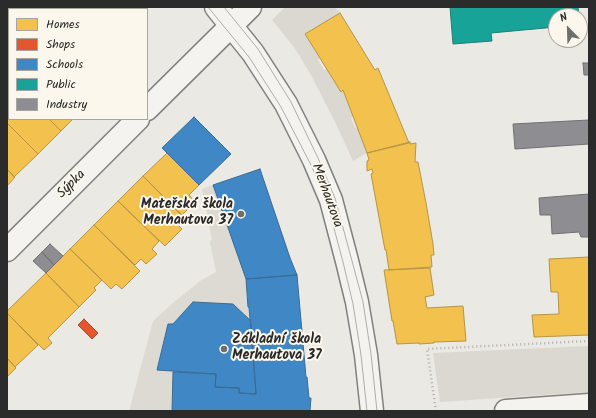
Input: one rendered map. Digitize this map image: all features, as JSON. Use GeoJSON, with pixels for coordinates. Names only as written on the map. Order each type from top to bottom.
{"type":"FeatureCollection","features":[{"type":"Feature","properties":{"kind":"street","name":"Merhautova"},"geometry":{"type":"LineString","coordinates":[[216,7],[253,53],[286,104],[314,160],[331,200],[348,261],[357,302],[366,355],[372,411]]}},
{"type":"Feature","properties":{"kind":"street"},"geometry":{"type":"LineString","coordinates":[[148,109],[250,7]]}},
{"type":"Feature","properties":{"kind":"street","name":"Sýpka"},"geometry":{"type":"LineString","coordinates":[[7,250],[137,120]]}},
{"type":"Feature","properties":{"kind":"street"},"geometry":{"type":"LineString","coordinates":[[506,411],[589,406]]}},
{"type":"Feature","properties":{"kind":"path"},"geometry":{"type":"LineString","coordinates":[[436,411],[427,349],[589,341]]}},
{"type":"Feature","properties":{"kind":"shaded area"},"geometry":{"type":"Polygon","coordinates":[[[285,7],[335,7],[340,13],[305,34],[320,58],[318,60],[324,70],[327,69],[341,91],[343,90],[353,116],[351,118],[355,128],[358,127],[367,153],[353,161],[311,75],[294,47],[272,20],[285,7]]]}},
{"type":"Feature","properties":{"kind":"shaded area","name":"Základní škola Merhautova 37"},"geometry":{"type":"Polygon","coordinates":[[[260,169],[297,275],[306,377],[309,398],[311,398],[310,411],[129,411],[153,321],[200,281],[216,272],[210,243],[212,240],[202,189],[260,169]]]}},
{"type":"Feature","properties":{"kind":"shaded area"},"geometry":{"type":"Polygon","coordinates":[[[589,346],[589,392],[440,402],[433,353],[589,346]]]}},
{"type":"Feature","properties":{"kind":"building: Homes"},"geometry":{"type":"Polygon","coordinates":[[[97,7],[133,7],[132,8],[97,7]]]}},
{"type":"Feature","properties":{"kind":"building: Homes"},"geometry":{"type":"Polygon","coordinates":[[[340,13],[375,70],[378,68],[409,143],[367,153],[343,90],[341,92],[305,34],[340,13]]]}},
{"type":"Feature","properties":{"kind":"building: Homes"},"geometry":{"type":"Polygon","coordinates":[[[8,107],[8,120],[50,120],[61,131],[38,154],[7,123],[8,107]]]}},
{"type":"Feature","properties":{"kind":"building: Homes"},"geometry":{"type":"Polygon","coordinates":[[[50,120],[72,120],[61,131],[50,120]]]}},
{"type":"Feature","properties":{"kind":"building: Homes"},"geometry":{"type":"Polygon","coordinates":[[[7,123],[38,154],[14,177],[7,169],[7,123]]]}},
{"type":"Feature","properties":{"kind":"building: Homes"},"geometry":{"type":"Polygon","coordinates":[[[410,142],[410,144],[416,143],[415,162],[418,162],[434,255],[431,255],[432,267],[389,270],[371,174],[373,173],[372,169],[367,171],[367,161],[369,160],[367,153],[410,142]]]}},
{"type":"Feature","properties":{"kind":"building: Homes"},"geometry":{"type":"Polygon","coordinates":[[[167,153],[199,185],[189,195],[195,202],[182,215],[143,176],[167,153]]]}},
{"type":"Feature","properties":{"kind":"building: Homes"},"geometry":{"type":"Polygon","coordinates":[[[7,169],[15,177],[7,186],[7,169]]]}},
{"type":"Feature","properties":{"kind":"building: Homes"},"geometry":{"type":"Polygon","coordinates":[[[143,176],[183,217],[177,224],[182,229],[165,246],[118,201],[143,176]]]}},
{"type":"Feature","properties":{"kind":"building: Homes"},"geometry":{"type":"Polygon","coordinates":[[[118,201],[159,241],[152,249],[157,254],[146,264],[141,259],[135,265],[94,225],[118,201]]]}},
{"type":"Feature","properties":{"kind":"building: Homes"},"geometry":{"type":"Polygon","coordinates":[[[94,225],[140,271],[122,289],[116,284],[111,289],[70,249],[94,225]]]}},
{"type":"Feature","properties":{"kind":"building: Homes"},"geometry":{"type":"Polygon","coordinates":[[[70,249],[102,280],[94,288],[96,290],[79,307],[46,273],[70,249]]]}},
{"type":"Feature","properties":{"kind":"building: Homes"},"geometry":{"type":"Polygon","coordinates":[[[589,257],[589,335],[534,337],[532,315],[559,314],[558,292],[551,292],[549,259],[589,257]]]}},
{"type":"Feature","properties":{"kind":"building: Homes"},"geometry":{"type":"Polygon","coordinates":[[[430,268],[434,295],[425,297],[427,308],[463,306],[466,341],[397,344],[384,270],[430,268]]]}},
{"type":"Feature","properties":{"kind":"building: Homes"},"geometry":{"type":"Polygon","coordinates":[[[46,273],[79,307],[48,338],[52,343],[44,350],[7,313],[7,311],[46,273]]]}},
{"type":"Feature","properties":{"kind":"building: Homes"},"geometry":{"type":"Polygon","coordinates":[[[7,313],[38,345],[15,367],[7,358],[7,313]]]}},
{"type":"Feature","properties":{"kind":"building: Homes"},"geometry":{"type":"Polygon","coordinates":[[[7,358],[16,368],[7,377],[7,358]]]}},
{"type":"Feature","properties":{"kind":"building: Shops"},"geometry":{"type":"Polygon","coordinates":[[[84,319],[98,333],[92,339],[78,325],[84,319]]]}},
{"type":"Feature","properties":{"kind":"building: Schools"},"geometry":{"type":"Polygon","coordinates":[[[194,117],[231,154],[199,185],[162,148],[194,117]]]}},
{"type":"Feature","properties":{"kind":"building: Schools","name":"Mateřská škola Merhautova 37"},"geometry":{"type":"Polygon","coordinates":[[[260,169],[297,275],[246,279],[213,185],[260,169]]]}},
{"type":"Feature","properties":{"kind":"building: Schools"},"geometry":{"type":"Polygon","coordinates":[[[297,275],[306,377],[309,398],[311,398],[310,411],[172,411],[173,372],[216,374],[215,387],[239,388],[239,393],[256,394],[246,279],[297,275]]]}},
{"type":"Feature","properties":{"kind":"building: Schools"},"geometry":{"type":"Polygon","coordinates":[[[193,302],[233,304],[251,321],[256,394],[239,393],[239,388],[215,387],[216,374],[157,370],[168,324],[173,324],[193,302]]]}},
{"type":"Feature","properties":{"kind":"building: Public"},"geometry":{"type":"Polygon","coordinates":[[[450,7],[578,7],[548,8],[548,28],[491,33],[492,41],[453,44],[450,7]]]}},
{"type":"Feature","properties":{"kind":"building: Industry"},"geometry":{"type":"Polygon","coordinates":[[[583,63],[589,63],[589,75],[584,75],[583,63]]]}},
{"type":"Feature","properties":{"kind":"building: Industry"},"geometry":{"type":"Polygon","coordinates":[[[589,120],[589,144],[515,149],[513,124],[589,120]]]}},
{"type":"Feature","properties":{"kind":"building: Industry"},"geometry":{"type":"Polygon","coordinates":[[[589,194],[589,237],[581,237],[579,232],[552,234],[551,215],[540,215],[539,198],[589,194]]]}},
{"type":"Feature","properties":{"kind":"building: Industry"},"geometry":{"type":"Polygon","coordinates":[[[50,244],[63,256],[54,265],[42,252],[50,244]]]}},
{"type":"Feature","properties":{"kind":"building: Industry"},"geometry":{"type":"Polygon","coordinates":[[[42,252],[54,265],[46,273],[33,261],[42,252]]]}},
{"type":"Feature","properties":{"kind":"tram line"},"geometry":{"type":"LineString","coordinates":[[208,7],[249,57],[281,107],[311,165],[327,202],[353,304],[361,355],[367,411]]}},
{"type":"Feature","properties":{"kind":"tram line"},"geometry":{"type":"LineString","coordinates":[[224,7],[258,49],[291,102],[318,158],[335,198],[363,302],[371,354],[377,411]]}},
{"type":"Feature","properties":{"kind":"place","name":"Mateřská škola Merhautova 37"},"geometry":{"type":"Point","coordinates":[241,214]}},
{"type":"Feature","properties":{"kind":"place","name":"Základní škola Merhautova 37"},"geometry":{"type":"Point","coordinates":[224,349]}}]}
